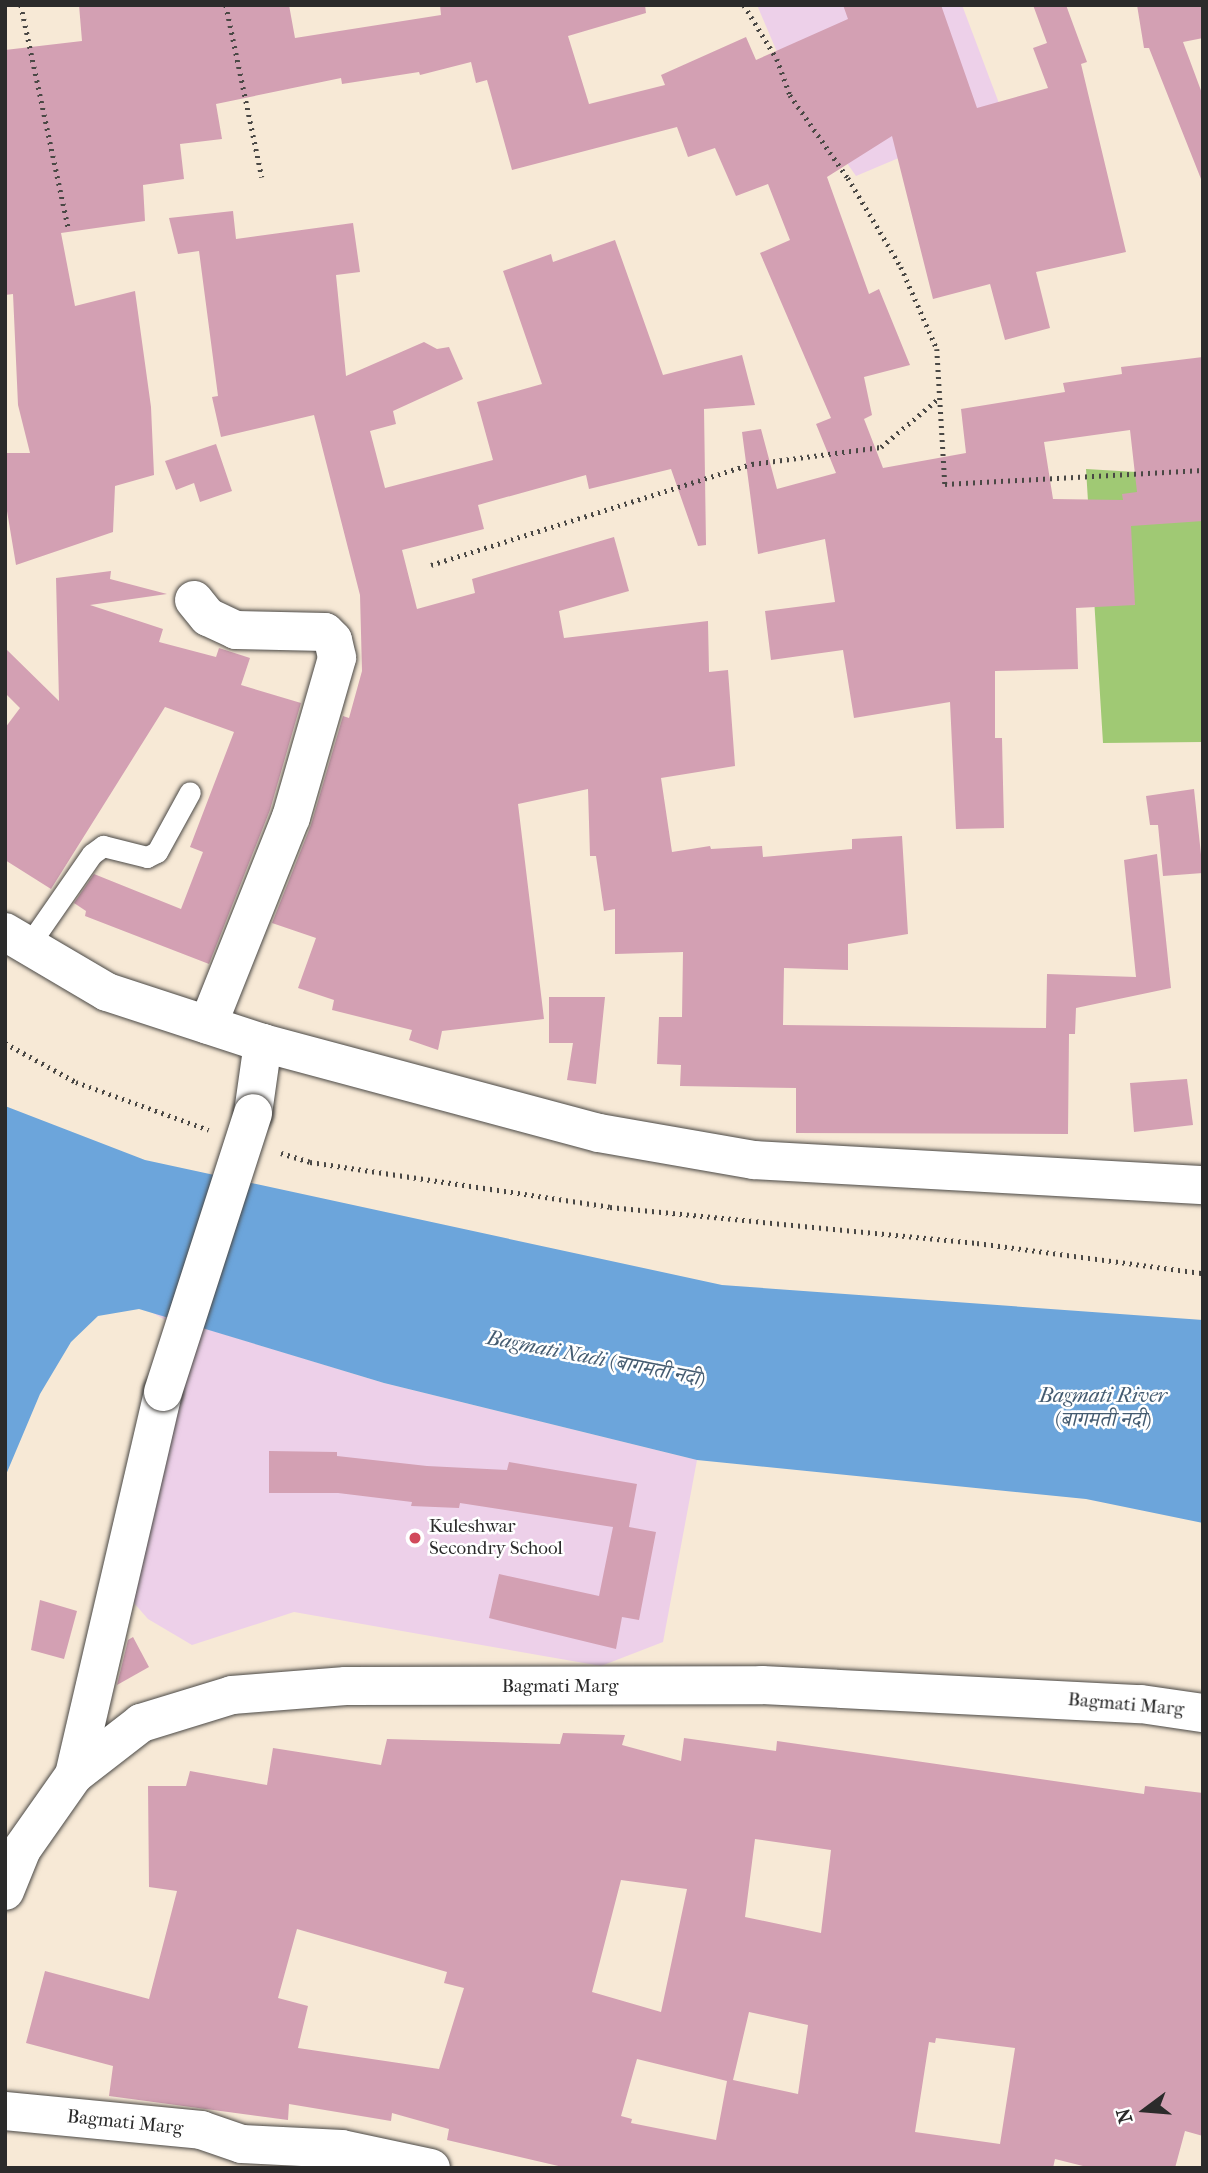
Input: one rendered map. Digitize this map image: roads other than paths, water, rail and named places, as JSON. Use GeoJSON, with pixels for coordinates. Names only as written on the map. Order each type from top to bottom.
{"type":"FeatureCollection","features":[{"type":"Feature","properties":{"kind":"street"},"geometry":{"type":"LineString","coordinates":[[194,600],[208,617],[236,630],[325,632],[333,640],[337,658],[291,817],[208,1026]]}},
{"type":"Feature","properties":{"kind":"street"},"geometry":{"type":"LineString","coordinates":[[16,939],[107,992],[208,1026],[599,1133],[754,1160],[1203,1185]]}},
{"type":"Feature","properties":{"kind":"street"},"geometry":{"type":"LineString","coordinates":[[74,1775],[163,1392],[253,1113],[263,1043]]}},
{"type":"Feature","properties":{"kind":"street","name":"Bagmati Marg"},"geometry":{"type":"LineString","coordinates":[[5,1891],[22,1849],[74,1775],[141,1723],[232,1695],[346,1686],[762,1685],[1141,1704],[1203,1713]]}},
{"type":"Feature","properties":{"kind":"street","name":"Bagmati Marg"},"geometry":{"type":"LineString","coordinates":[[5,2111],[201,2130],[244,2156],[342,2149],[431,2168]]}},
{"type":"Feature","properties":{"kind":"lane"},"geometry":{"type":"LineString","coordinates":[[16,939],[92,854],[103,846],[147,857],[158,852],[190,792]]}},
{"type":"Feature","properties":{"kind":"water","name":"Bagmati River (बागमती नदी)"},"geometry":{"type":"Polygon","coordinates":[[[5,1106],[145,1160],[722,1285],[1203,1320],[1203,1523],[1086,1499],[697,1460],[384,1383],[139,1309],[98,1316],[71,1342],[40,1394],[5,1477],[5,1106]]]}},
{"type":"Feature","properties":{"kind":"place","name":"Kuleshwar Secondry School"},"geometry":{"type":"Point","coordinates":[415,1538]}},
{"type":"Feature","properties":{"kind":"water label","name":"Bagmati Nadi (बागमती नदी)"},"geometry":{"type":"Point","coordinates":[596,1358]}}]}
